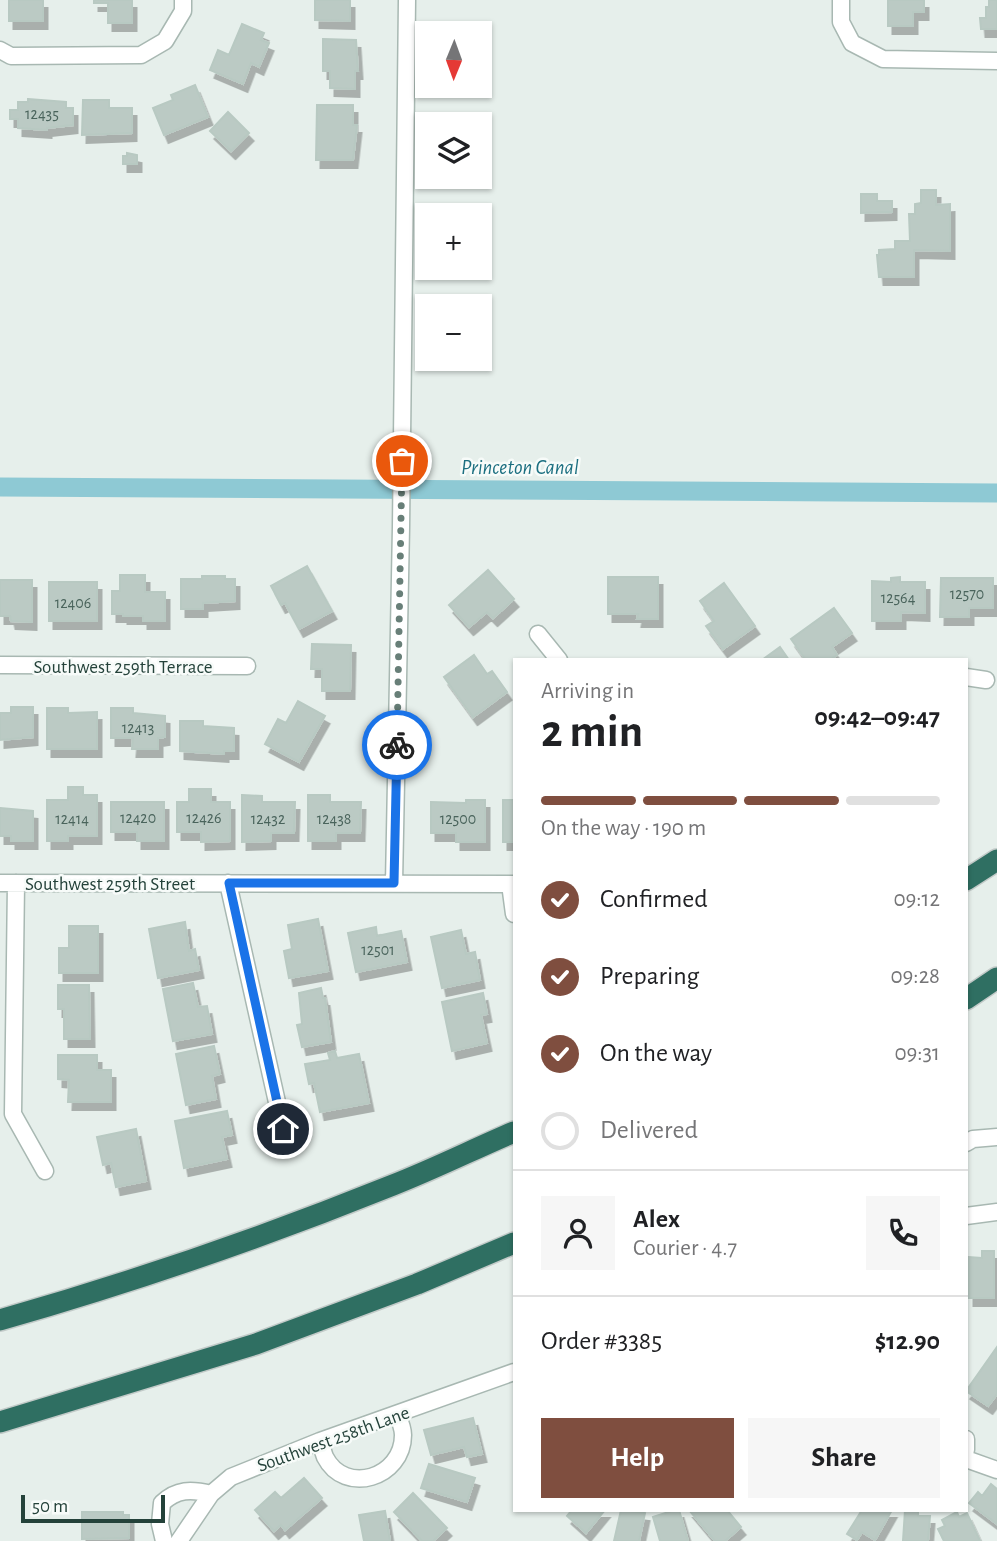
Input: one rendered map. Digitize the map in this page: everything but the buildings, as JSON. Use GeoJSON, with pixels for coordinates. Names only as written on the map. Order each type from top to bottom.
{"type":"FeatureCollection","features":[{"type":"Feature","properties":{"kind":"highway"},"geometry":{"type":"LineString","coordinates":[[968,879],[997,859]]}},
{"type":"Feature","properties":{"kind":"highway"},"geometry":{"type":"LineString","coordinates":[[968,998],[997,978]]}},
{"type":"Feature","properties":{"kind":"highway"},"geometry":{"type":"LineString","coordinates":[[0,1320],[96,1292],[268,1234],[396,1184],[513,1132]]}},
{"type":"Feature","properties":{"kind":"highway"},"geometry":{"type":"LineString","coordinates":[[0,1423],[256,1344],[417,1284],[513,1243]]}},
{"type":"Feature","properties":{"kind":"street"},"geometry":{"type":"LineString","coordinates":[[0,50],[11,56],[141,55],[166,41],[183,11],[183,0]]}},
{"type":"Feature","properties":{"kind":"street"},"geometry":{"type":"LineString","coordinates":[[394,883],[407,0]]}},
{"type":"Feature","properties":{"kind":"street"},"geometry":{"type":"LineString","coordinates":[[841,0],[841,22],[852,43],[883,59],[997,61]]}},
{"type":"Feature","properties":{"kind":"street"},"geometry":{"type":"LineString","coordinates":[[538,634],[557,658]]}},
{"type":"Feature","properties":{"kind":"street","name":"Southwest 259th Terrace"},"geometry":{"type":"LineString","coordinates":[[0,665],[247,666]]}},
{"type":"Feature","properties":{"kind":"street"},"geometry":{"type":"LineString","coordinates":[[968,677],[986,680]]}},
{"type":"Feature","properties":{"kind":"street"},"geometry":{"type":"LineString","coordinates":[[8,883],[13,1114],[45,1171]]}},
{"type":"Feature","properties":{"kind":"street","name":"Southwest 259th Street"},"geometry":{"type":"LineString","coordinates":[[8,883],[512,884]]}},
{"type":"Feature","properties":{"kind":"street"},"geometry":{"type":"LineString","coordinates":[[229,883],[283,1129]]}},
{"type":"Feature","properties":{"kind":"street"},"geometry":{"type":"LineString","coordinates":[[969,1141],[997,1137]]}},
{"type":"Feature","properties":{"kind":"street"},"geometry":{"type":"LineString","coordinates":[[968,1216],[997,1212]]}},
{"type":"Feature","properties":{"kind":"street","name":"Southwest 258th Lane"},"geometry":{"type":"LineString","coordinates":[[179,1541],[211,1494],[231,1476],[320,1441],[513,1372]]}},
{"type":"Feature","properties":{"kind":"street"},"geometry":{"type":"LineString","coordinates":[[320,1441],[326,1459],[339,1472],[357,1479],[376,1477],[392,1467],[402,1451],[404,1432],[397,1414]]}},
{"type":"Feature","properties":{"kind":"street"},"geometry":{"type":"LineString","coordinates":[[968,1460],[997,1470]]}},
{"type":"Feature","properties":{"kind":"street"},"geometry":{"type":"LineString","coordinates":[[164,1541],[160,1524],[162,1503],[172,1493],[192,1490],[211,1494]]}},
{"type":"Feature","properties":{"kind":"waterway","name":"Princeton Canal"},"geometry":{"type":"LineString","coordinates":[[0,487],[997,493]]}},
{"type":"Feature","properties":{"kind":"way so far"},"geometry":{"type":"LineString","coordinates":[[397,745],[402,461]]}},
{"type":"Feature","properties":{"kind":"route"},"geometry":{"type":"LineString","coordinates":[[283,1129],[229,883],[394,883],[397,745]]}}]}
